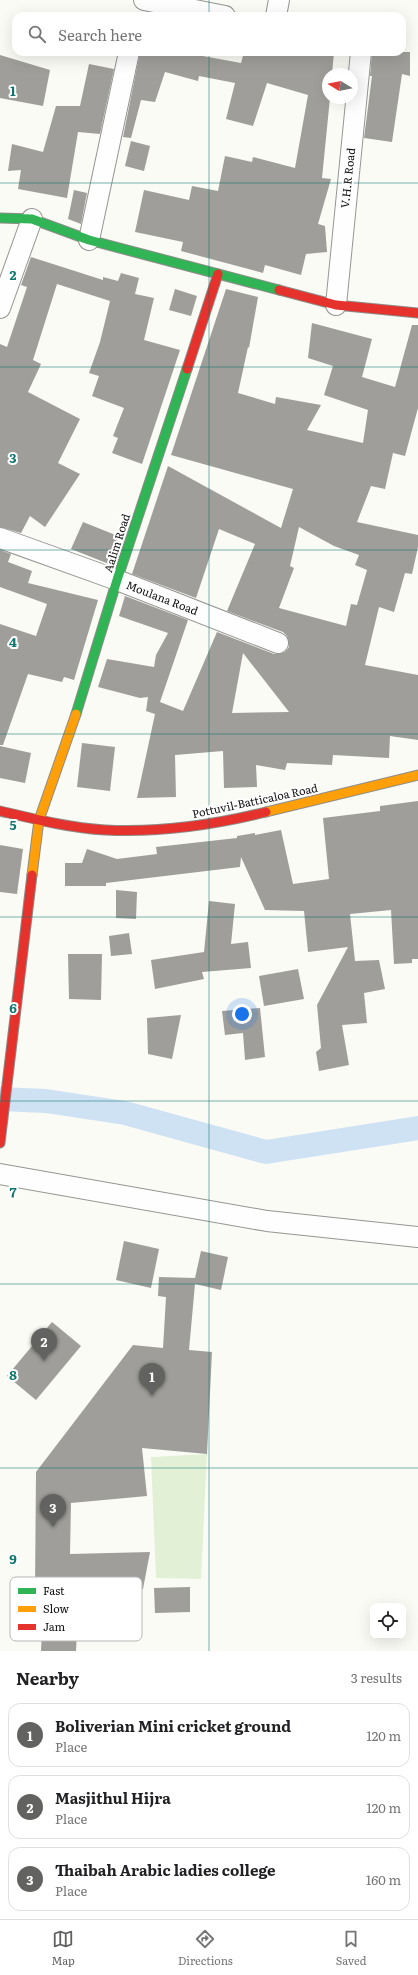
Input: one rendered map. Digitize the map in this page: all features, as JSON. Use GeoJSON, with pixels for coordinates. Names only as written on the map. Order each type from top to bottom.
{"type":"FeatureCollection","features":[{"type":"Feature","properties":{"kind":"main road"},"geometry":{"type":"LineString","coordinates":[[0,218],[32,219],[89,240],[336,305],[418,313]]}},
{"type":"Feature","properties":{"kind":"main road","name":"Aalim Road"},"geometry":{"type":"LineString","coordinates":[[0,1143],[39,820],[83,694],[117,580],[218,274]]}},
{"type":"Feature","properties":{"kind":"main road","name":"Pottuvil-Batticaloa Road"},"geometry":{"type":"LineString","coordinates":[[0,811],[39,820],[105,830],[200,826],[418,775]]}},
{"type":"Feature","properties":{"kind":"street"},"geometry":{"type":"LineString","coordinates":[[138,12],[140,0]]}},
{"type":"Feature","properties":{"kind":"street"},"geometry":{"type":"LineString","coordinates":[[144,0],[205,12]]}},
{"type":"Feature","properties":{"kind":"street"},"geometry":{"type":"LineString","coordinates":[[277,12],[279,0]]}},
{"type":"Feature","properties":{"kind":"street"},"geometry":{"type":"LineString","coordinates":[[89,240],[128,56]]}},
{"type":"Feature","properties":{"kind":"street","name":"V.H.R Road"},"geometry":{"type":"LineString","coordinates":[[336,305],[361,56]]}},
{"type":"Feature","properties":{"kind":"street"},"geometry":{"type":"LineString","coordinates":[[0,308],[32,219]]}},
{"type":"Feature","properties":{"kind":"street","name":"Moulana Road"},"geometry":{"type":"LineString","coordinates":[[0,538],[117,580],[278,643]]}},
{"type":"Feature","properties":{"kind":"street"},"geometry":{"type":"LineString","coordinates":[[1,1176],[267,1221],[418,1237]]}},
{"type":"Feature","properties":{"kind":"green space"},"geometry":{"type":"Polygon","coordinates":[[[207,1454],[201,1579],[156,1578],[151,1457],[207,1454]]]}},
{"type":"Feature","properties":{"kind":"building"},"geometry":{"type":"Polygon","coordinates":[[[406,52],[410,52],[410,76],[402,74],[392,142],[364,138],[372,76],[370,76],[372,56],[406,56],[406,52]]]}},
{"type":"Feature","properties":{"kind":"building"},"geometry":{"type":"Polygon","coordinates":[[[0,55],[50,70],[43,106],[0,98],[0,55]]]}},
{"type":"Feature","properties":{"kind":"building"},"geometry":{"type":"Polygon","coordinates":[[[139,56],[203,56],[241,63],[243,56],[334,56],[333,68],[322,68],[322,104],[329,104],[322,178],[331,179],[318,224],[325,226],[327,252],[306,254],[301,275],[265,265],[263,273],[181,251],[183,242],[135,232],[144,190],[189,200],[192,186],[218,191],[225,156],[252,162],[253,157],[295,168],[308,95],[267,83],[253,126],[226,119],[235,83],[199,76],[198,81],[165,72],[155,102],[141,100],[131,138],[123,137],[139,56]]]}},
{"type":"Feature","properties":{"kind":"building"},"geometry":{"type":"Polygon","coordinates":[[[89,64],[114,69],[100,134],[78,132],[67,198],[18,189],[21,170],[8,171],[12,144],[43,152],[56,106],[80,106],[89,64]]]}},
{"type":"Feature","properties":{"kind":"building"},"geometry":{"type":"Polygon","coordinates":[[[131,141],[150,146],[144,171],[125,166],[131,141]]]}},
{"type":"Feature","properties":{"kind":"building"},"geometry":{"type":"Polygon","coordinates":[[[74,190],[87,193],[81,224],[68,219],[74,190]]]}},
{"type":"Feature","properties":{"kind":"building"},"geometry":{"type":"Polygon","coordinates":[[[31,257],[103,280],[103,277],[118,281],[121,273],[139,278],[135,294],[154,298],[144,340],[180,350],[142,464],[112,453],[118,438],[113,436],[124,408],[92,396],[99,376],[89,373],[100,342],[110,301],[57,284],[33,360],[41,364],[28,392],[80,419],[58,463],[80,474],[45,527],[30,516],[21,533],[0,527],[0,344],[7,347],[27,287],[21,285],[31,257]]]}},
{"type":"Feature","properties":{"kind":"building"},"geometry":{"type":"Polygon","coordinates":[[[175,289],[197,296],[191,316],[169,310],[175,289]]]}},
{"type":"Feature","properties":{"kind":"building"},"geometry":{"type":"Polygon","coordinates":[[[226,289],[258,297],[249,348],[248,347],[238,393],[275,404],[276,397],[321,405],[307,430],[363,443],[368,410],[324,395],[333,366],[308,358],[312,323],[372,339],[362,377],[395,387],[412,325],[418,325],[418,408],[405,456],[393,453],[385,489],[371,486],[357,522],[418,535],[418,547],[412,574],[405,573],[394,612],[379,607],[365,665],[418,675],[418,740],[390,736],[389,758],[333,755],[332,765],[287,763],[285,770],[256,765],[257,787],[224,788],[223,751],[175,755],[176,797],[137,798],[155,714],[146,711],[148,697],[140,698],[98,687],[107,659],[154,667],[156,655],[168,633],[119,616],[125,596],[188,620],[160,702],[183,711],[217,632],[274,654],[285,652],[289,647],[287,636],[283,632],[227,611],[255,544],[219,529],[196,598],[132,574],[168,466],[281,528],[293,489],[171,455],[226,289]],[[299,527],[290,566],[294,568],[279,608],[346,626],[351,604],[357,605],[367,570],[355,565],[359,555],[334,546],[299,527]],[[243,653],[232,713],[289,712],[243,653]]]}},
{"type":"Feature","properties":{"kind":"building"},"geometry":{"type":"Polygon","coordinates":[[[83,522],[118,536],[109,564],[71,549],[83,522]]]}},
{"type":"Feature","properties":{"kind":"building"},"geometry":{"type":"Polygon","coordinates":[[[0,550],[11,554],[8,562],[32,571],[28,583],[98,600],[74,680],[64,677],[62,682],[28,674],[3,745],[0,745],[0,624],[36,636],[47,604],[0,587],[0,550]]]}},
{"type":"Feature","properties":{"kind":"building"},"geometry":{"type":"Polygon","coordinates":[[[82,743],[115,747],[110,791],[77,787],[82,743]]]}},
{"type":"Feature","properties":{"kind":"building"},"geometry":{"type":"Polygon","coordinates":[[[0,746],[31,753],[25,783],[0,778],[0,746]]]}},
{"type":"Feature","properties":{"kind":"building"},"geometry":{"type":"Polygon","coordinates":[[[418,801],[418,959],[412,959],[412,963],[394,964],[391,910],[350,914],[355,961],[379,960],[385,989],[364,993],[367,1023],[342,1025],[349,1065],[319,1071],[316,1052],[321,1048],[317,1005],[348,947],[308,952],[304,911],[265,910],[241,857],[240,867],[106,883],[106,886],[65,886],[65,863],[82,863],[87,849],[117,859],[157,854],[156,847],[237,838],[237,836],[255,833],[255,835],[281,830],[293,884],[329,879],[323,818],[380,811],[380,806],[418,801]]]}},
{"type":"Feature","properties":{"kind":"building"},"geometry":{"type":"Polygon","coordinates":[[[0,845],[23,849],[17,894],[0,892],[0,845]]]}},
{"type":"Feature","properties":{"kind":"building"},"geometry":{"type":"Polygon","coordinates":[[[116,890],[137,892],[136,919],[116,918],[116,890]]]}},
{"type":"Feature","properties":{"kind":"building"},"geometry":{"type":"Polygon","coordinates":[[[209,901],[235,904],[231,944],[248,942],[251,968],[202,972],[204,979],[155,989],[151,960],[204,952],[209,901]]]}},
{"type":"Feature","properties":{"kind":"building"},"geometry":{"type":"Polygon","coordinates":[[[129,933],[132,954],[111,956],[109,936],[129,933]]]}},
{"type":"Feature","properties":{"kind":"building"},"geometry":{"type":"Polygon","coordinates":[[[68,954],[102,954],[101,1000],[69,999],[68,954]]]}},
{"type":"Feature","properties":{"kind":"building"},"geometry":{"type":"Polygon","coordinates":[[[298,969],[304,999],[264,1006],[259,976],[298,969]]]}},
{"type":"Feature","properties":{"kind":"building"},"geometry":{"type":"Polygon","coordinates":[[[260,1008],[265,1057],[245,1060],[243,1033],[225,1035],[222,1011],[260,1008]]]}},
{"type":"Feature","properties":{"kind":"building"},"geometry":{"type":"Polygon","coordinates":[[[181,1015],[172,1059],[148,1054],[147,1018],[181,1015]]]}},
{"type":"Feature","properties":{"kind":"building"},"geometry":{"type":"Polygon","coordinates":[[[124,1241],[159,1249],[151,1288],[116,1280],[124,1241]]]}},
{"type":"Feature","properties":{"kind":"building"},"geometry":{"type":"Polygon","coordinates":[[[201,1251],[228,1257],[221,1290],[195,1284],[189,1350],[212,1352],[207,1454],[142,1448],[147,1496],[71,1503],[70,1554],[150,1552],[143,1589],[142,1577],[35,1577],[36,1472],[133,1345],[163,1348],[166,1297],[158,1296],[159,1277],[195,1278],[201,1251]]]}},
{"type":"Feature","properties":{"kind":"building"},"geometry":{"type":"Polygon","coordinates":[[[52,1322],[81,1346],[36,1400],[7,1376],[52,1322]]]}},
{"type":"Feature","properties":{"kind":"building"},"geometry":{"type":"Polygon","coordinates":[[[190,1587],[190,1612],[155,1613],[154,1588],[190,1587]]]}},
{"type":"Feature","properties":{"kind":"building"},"geometry":{"type":"Polygon","coordinates":[[[41,1641],[76,1641],[76,1651],[41,1651],[41,1641]]]}},
{"type":"Feature","properties":{"kind":"waterway"},"geometry":{"type":"LineString","coordinates":[[0,1099],[46,1101],[125,1113],[266,1152],[418,1128]]}},
{"type":"Feature","properties":{"kind":"traffic: fast"},"geometry":{"type":"LineString","coordinates":[[0,218],[32,219],[89,240],[279,290]]}},
{"type":"Feature","properties":{"kind":"traffic: fast"},"geometry":{"type":"LineString","coordinates":[[76,714],[117,580],[187,369]]}},
{"type":"Feature","properties":{"kind":"traffic: slow"},"geometry":{"type":"LineString","coordinates":[[32,875],[39,820],[76,714]]}},
{"type":"Feature","properties":{"kind":"traffic: slow"},"geometry":{"type":"LineString","coordinates":[[266,812],[418,775]]}},
{"type":"Feature","properties":{"kind":"traffic: jam"},"geometry":{"type":"LineString","coordinates":[[187,369],[218,274]]}},
{"type":"Feature","properties":{"kind":"traffic: jam"},"geometry":{"type":"LineString","coordinates":[[279,290],[336,305],[418,313]]}},
{"type":"Feature","properties":{"kind":"traffic: jam"},"geometry":{"type":"LineString","coordinates":[[0,811],[52,823],[125,831],[186,827],[226,821],[266,812]]}},
{"type":"Feature","properties":{"kind":"traffic: jam"},"geometry":{"type":"LineString","coordinates":[[0,1143],[32,875]]}},
{"type":"Feature","properties":{"kind":"place","name":"Masjithul Hijra"},"geometry":{"type":"Point","coordinates":[44,1361]}},
{"type":"Feature","properties":{"kind":"place","name":"Boliverian Mini cricket ground"},"geometry":{"type":"Point","coordinates":[152,1396]}},
{"type":"Feature","properties":{"kind":"place","name":"Thaibah Arabic ladies college"},"geometry":{"type":"Point","coordinates":[53,1527]}}]}
